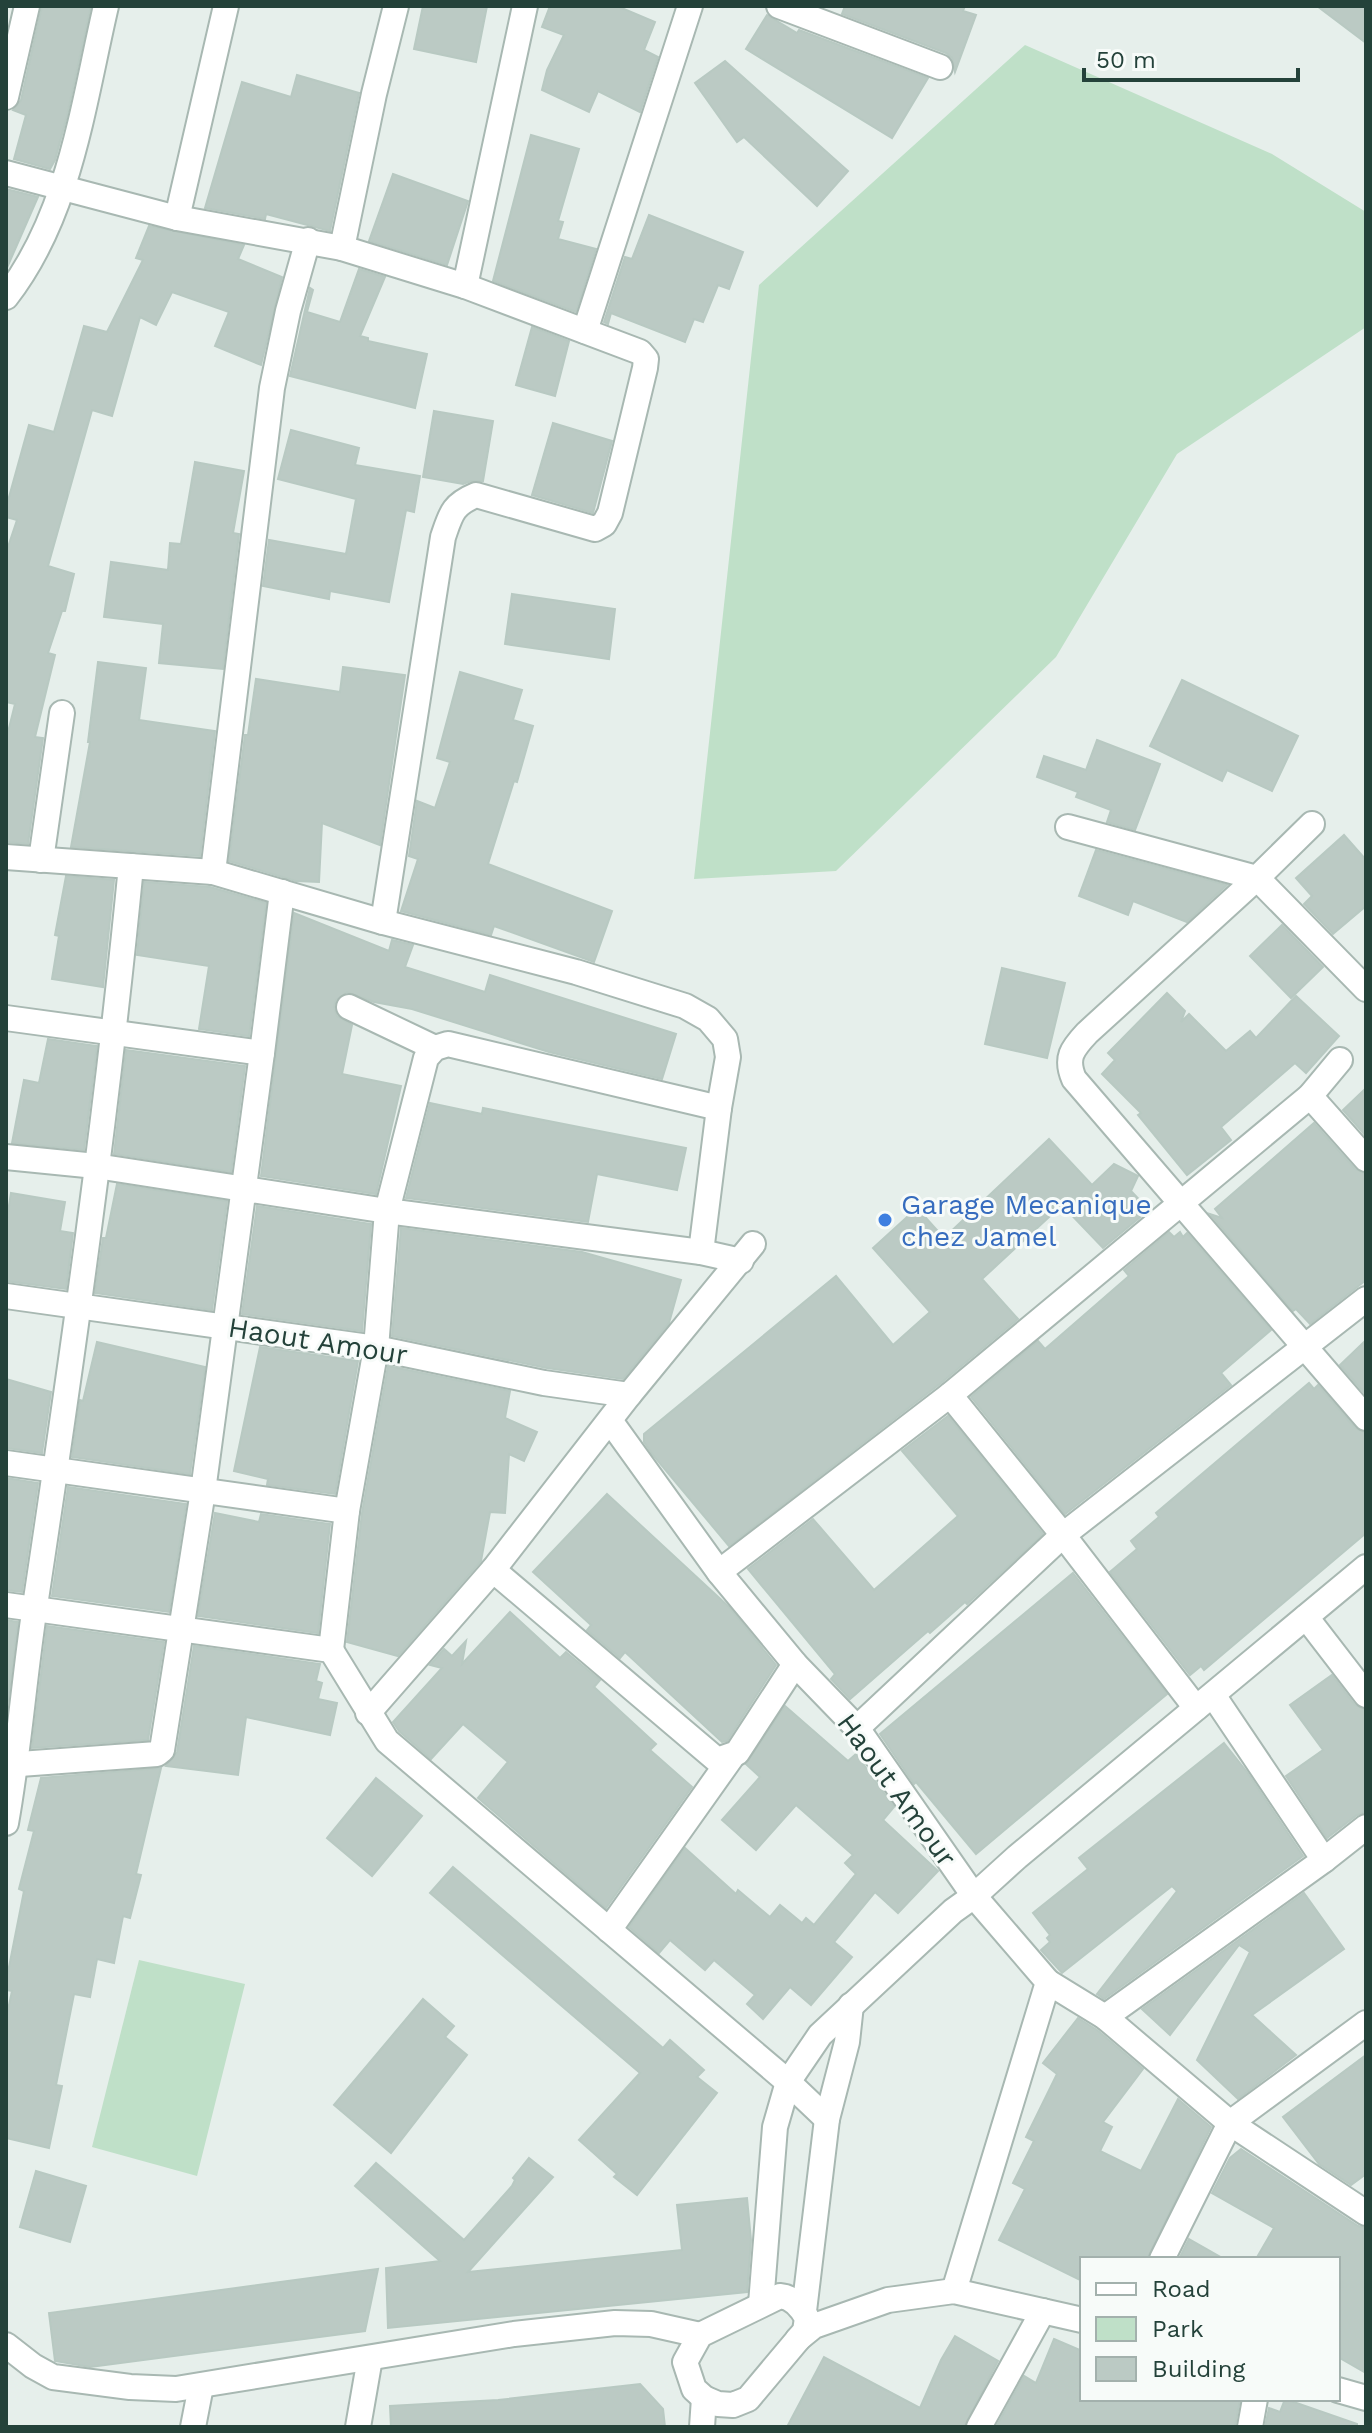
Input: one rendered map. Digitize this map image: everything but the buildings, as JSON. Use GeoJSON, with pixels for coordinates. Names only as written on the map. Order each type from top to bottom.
{"type":"FeatureCollection","features":[{"type":"Feature","properties":{"kind":"street"},"geometry":{"type":"LineString","coordinates":[[6,97],[27,6]]}},
{"type":"Feature","properties":{"kind":"street"},"geometry":{"type":"LineString","coordinates":[[6,297],[22,277],[62,189],[106,6]]}},
{"type":"Feature","properties":{"kind":"street"},"geometry":{"type":"LineString","coordinates":[[177,218],[226,6]]}},
{"type":"Feature","properties":{"kind":"street"},"geometry":{"type":"LineString","coordinates":[[342,248],[396,6]]}},
{"type":"Feature","properties":{"kind":"street"},"geometry":{"type":"LineString","coordinates":[[465,286],[525,6]]}},
{"type":"Feature","properties":{"kind":"street"},"geometry":{"type":"LineString","coordinates":[[585,331],[690,6]]}},
{"type":"Feature","properties":{"kind":"street"},"geometry":{"type":"LineString","coordinates":[[779,6],[940,67]]}},
{"type":"Feature","properties":{"kind":"street"},"geometry":{"type":"LineString","coordinates":[[6,173],[177,218],[342,248],[465,286],[640,352],[646,359],[610,513],[604,524],[595,529],[476,495],[462,501],[453,510],[443,537],[383,922]]}},
{"type":"Feature","properties":{"kind":"street"},"geometry":{"type":"LineString","coordinates":[[213,872],[272,388],[288,311],[308,240]]}},
{"type":"Feature","properties":{"kind":"street"},"geometry":{"type":"LineString","coordinates":[[41,860],[62,713]]}},
{"type":"Feature","properties":{"kind":"street"},"geometry":{"type":"LineString","coordinates":[[1312,824],[1087,1033],[1070,1054],[1069,1068],[1074,1079],[1366,1418]]}},
{"type":"Feature","properties":{"kind":"street"},"geometry":{"type":"LineString","coordinates":[[1068,827],[1257,878],[1366,989]]}},
{"type":"Feature","properties":{"kind":"street"},"geometry":{"type":"LineString","coordinates":[[6,857],[213,872],[383,922],[576,972],[685,1006],[708,1019],[725,1039],[728,1057],[701,1252]]}},
{"type":"Feature","properties":{"kind":"street"},"geometry":{"type":"LineString","coordinates":[[6,1823],[11,1765],[56,1470],[115,1033],[131,866]]}},
{"type":"Feature","properties":{"kind":"street"},"geometry":{"type":"LineString","coordinates":[[11,1765],[157,1754],[164,1742],[203,1491],[282,892]]}},
{"type":"Feature","properties":{"kind":"street"},"geometry":{"type":"LineString","coordinates":[[349,1007],[435,1048]]}},
{"type":"Feature","properties":{"kind":"street"},"geometry":{"type":"LineString","coordinates":[[6,1018],[262,1053]]}},
{"type":"Feature","properties":{"kind":"street"},"geometry":{"type":"LineString","coordinates":[[719,1108],[448,1044],[435,1048],[426,1058],[387,1211],[376,1348],[347,1511],[331,1650],[387,1741],[788,2082],[827,2119]]}},
{"type":"Feature","properties":{"kind":"street"},"geometry":{"type":"LineString","coordinates":[[719,1572],[950,1395],[1310,1096],[1340,1060]]}},
{"type":"Feature","properties":{"kind":"street"},"geometry":{"type":"LineString","coordinates":[[1310,1096],[1366,1159]]}},
{"type":"Feature","properties":{"kind":"street"},"geometry":{"type":"LineString","coordinates":[[6,1157],[96,1166],[387,1211],[701,1252],[747,1253],[629,1395],[493,1570],[368,1713]]}},
{"type":"Feature","properties":{"kind":"street","name":"Haout Amour"},"geometry":{"type":"LineString","coordinates":[[6,1296],[376,1348],[544,1383],[629,1395]]}},
{"type":"Feature","properties":{"kind":"street"},"geometry":{"type":"LineString","coordinates":[[857,1728],[1063,1535],[1366,1299]]}},
{"type":"Feature","properties":{"kind":"street"},"geometry":{"type":"LineString","coordinates":[[950,1395],[1063,1535],[1205,1701],[1324,1860]]}},
{"type":"Feature","properties":{"kind":"street","name":"Haout Amour"},"geometry":{"type":"LineString","coordinates":[[611,1422],[719,1572],[795,1664],[857,1728],[974,1896],[1048,1982],[1105,2017],[1230,2123],[1363,2206]]}},
{"type":"Feature","properties":{"kind":"street"},"geometry":{"type":"LineString","coordinates":[[6,1463],[347,1511]]}},
{"type":"Feature","properties":{"kind":"street"},"geometry":{"type":"LineString","coordinates":[[761,2304],[775,2127],[788,2082],[820,2035],[953,1911],[1366,1567]]}},
{"type":"Feature","properties":{"kind":"street"},"geometry":{"type":"LineString","coordinates":[[493,1570],[710,1757],[717,1760],[731,1758]]}},
{"type":"Feature","properties":{"kind":"street"},"geometry":{"type":"LineString","coordinates":[[6,1605],[331,1650]]}},
{"type":"Feature","properties":{"kind":"street"},"geometry":{"type":"LineString","coordinates":[[1306,1617],[1366,1695]]}},
{"type":"Feature","properties":{"kind":"street"},"geometry":{"type":"LineString","coordinates":[[609,1930],[737,1753],[795,1664]]}},
{"type":"Feature","properties":{"kind":"street"},"geometry":{"type":"LineString","coordinates":[[1105,2017],[1366,1827]]}},
{"type":"Feature","properties":{"kind":"street"},"geometry":{"type":"LineString","coordinates":[[954,2291],[1048,1982]]}},
{"type":"Feature","properties":{"kind":"street"},"geometry":{"type":"LineString","coordinates":[[734,2427],[748,2399],[806,2326],[827,2119],[847,2042],[851,2005]]}},
{"type":"Feature","properties":{"kind":"street"},"geometry":{"type":"LineString","coordinates":[[1163,2257],[1230,2123],[1366,2023]]}},
{"type":"Feature","properties":{"kind":"street"},"geometry":{"type":"LineString","coordinates":[[806,2326],[888,2300],[954,2291],[1080,2320]]}},
{"type":"Feature","properties":{"kind":"street"},"geometry":{"type":"LineString","coordinates":[[748,2399],[733,2405],[718,2404],[694,2389],[685,2362],[700,2335],[780,2296],[787,2296],[806,2326]]}},
{"type":"Feature","properties":{"kind":"street"},"geometry":{"type":"LineString","coordinates":[[979,2427],[1043,2311]]}},
{"type":"Feature","properties":{"kind":"street"},"geometry":{"type":"LineString","coordinates":[[6,2345],[53,2377],[130,2387],[176,2389],[514,2334],[615,2323],[651,2324],[700,2335]]}},
{"type":"Feature","properties":{"kind":"street"},"geometry":{"type":"LineString","coordinates":[[358,2427],[370,2358]]}},
{"type":"Feature","properties":{"kind":"street"},"geometry":{"type":"LineString","coordinates":[[193,2427],[201,2386]]}},
{"type":"Feature","properties":{"kind":"street"},"geometry":{"type":"LineString","coordinates":[[1340,2391],[1366,2398]]}},
{"type":"Feature","properties":{"kind":"street"},"geometry":{"type":"LineString","coordinates":[[702,2427],[704,2398]]}},
{"type":"Feature","properties":{"kind":"street"},"geometry":{"type":"LineString","coordinates":[[1250,2427],[1255,2401]]}},
{"type":"Feature","properties":{"kind":"green space"},"geometry":{"type":"Polygon","coordinates":[[[1025,45],[1272,154],[1366,212],[1366,327],[1177,454],[1056,657],[836,871],[694,879],[759,285],[1025,45]]]}},
{"type":"Feature","properties":{"kind":"green space"},"geometry":{"type":"Polygon","coordinates":[[[139,1960],[245,1984],[197,2176],[92,2147],[139,1960]]]}},
{"type":"Feature","properties":{"kind":"place","name":"Garage Mecanique chez Jamel"},"geometry":{"type":"Point","coordinates":[885,1220]}}]}
